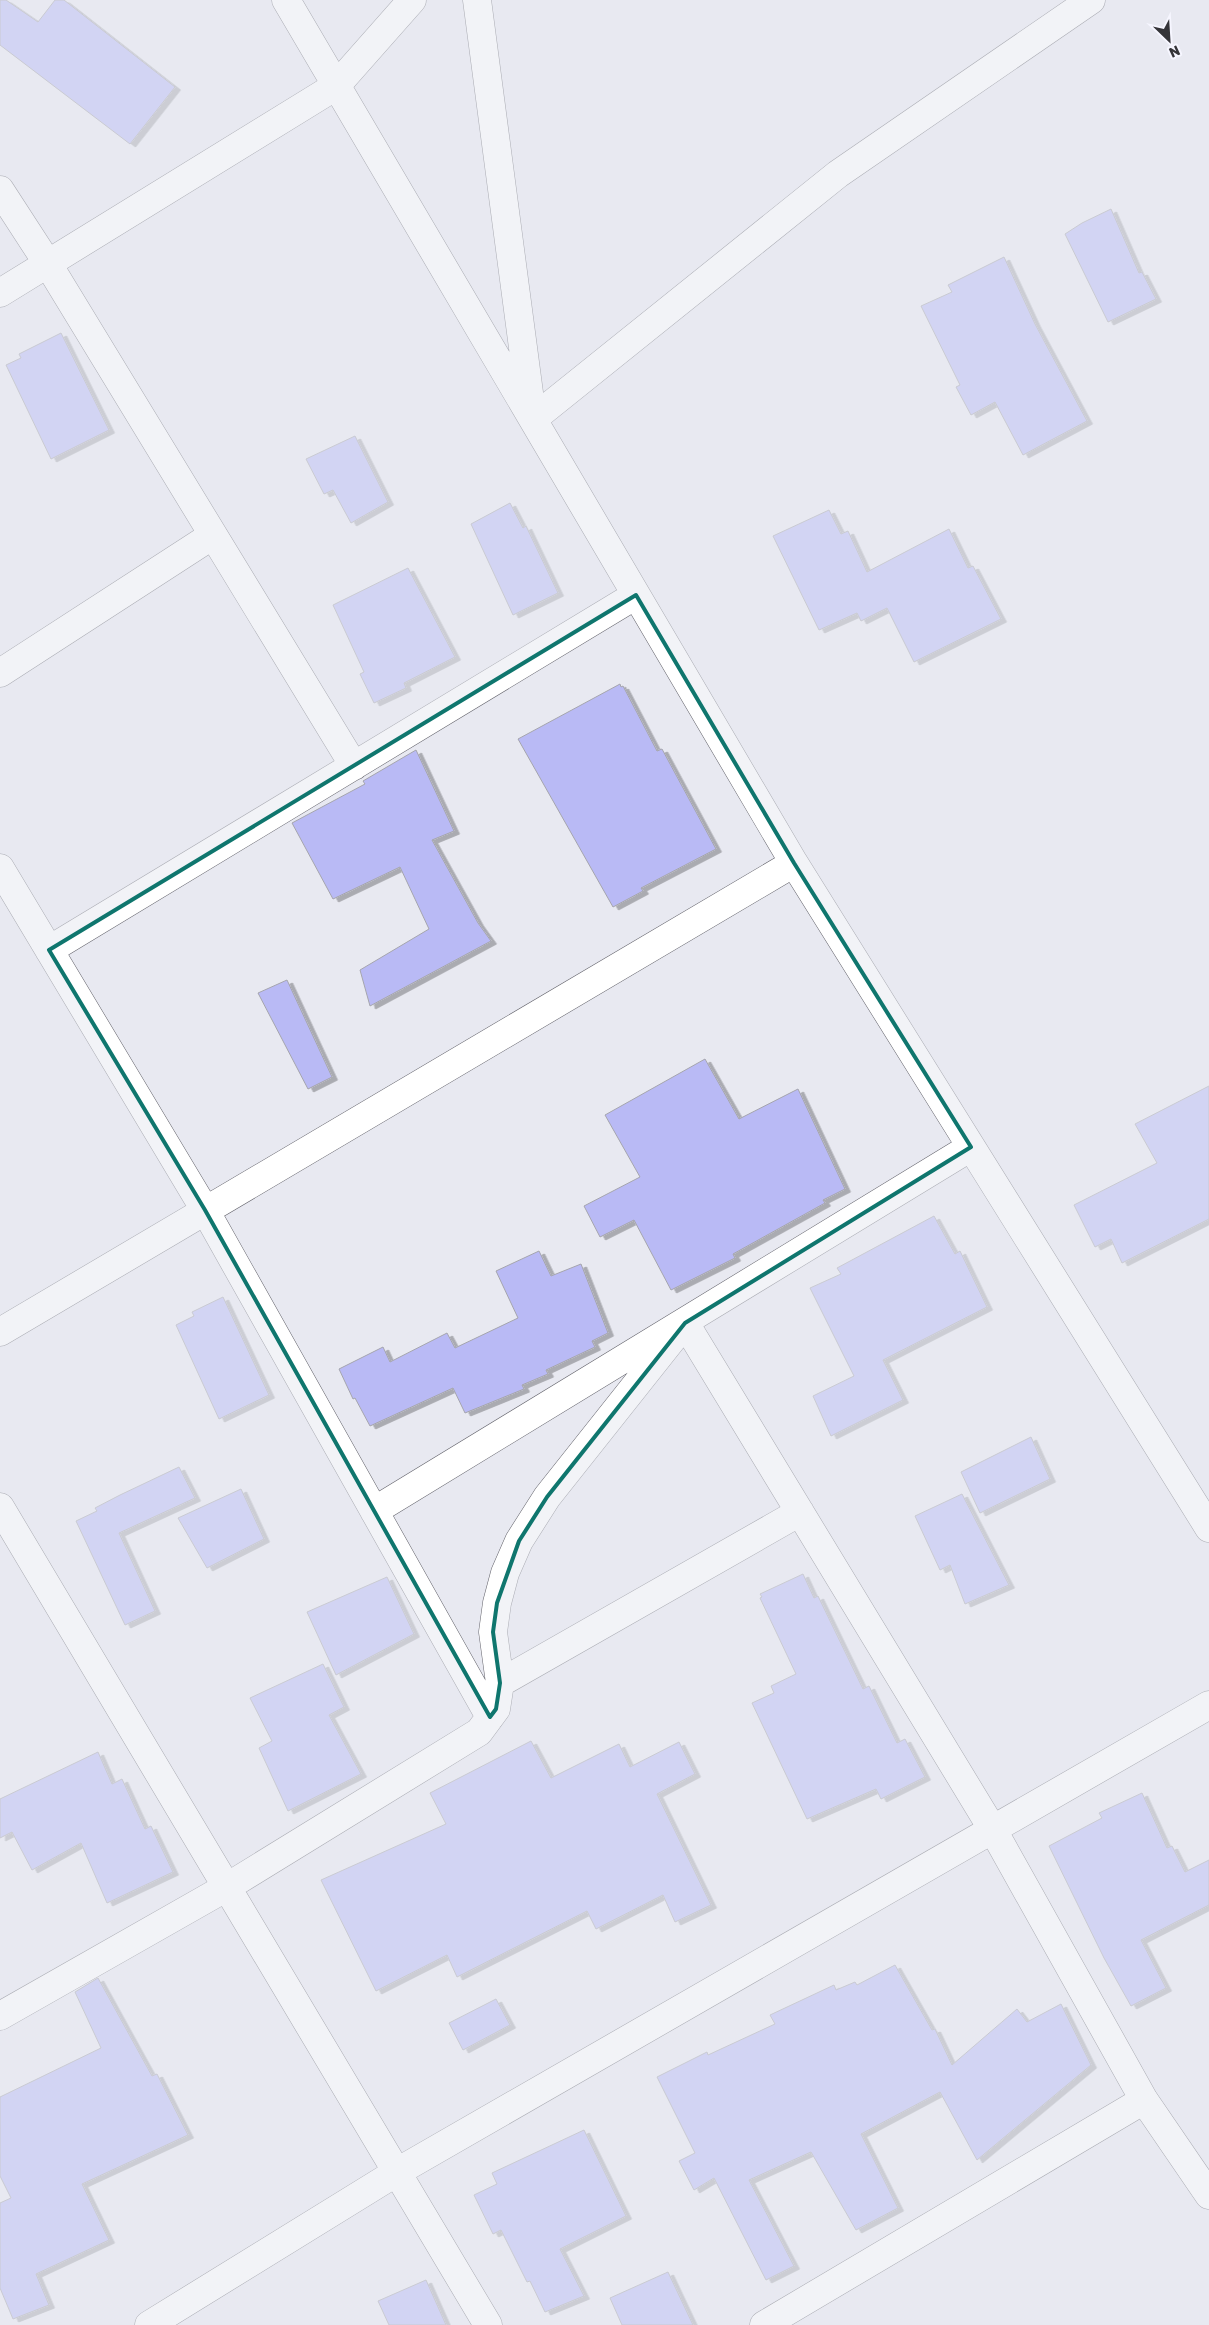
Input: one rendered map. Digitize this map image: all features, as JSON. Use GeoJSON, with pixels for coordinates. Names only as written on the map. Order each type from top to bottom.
{"type":"FeatureCollection","features":[{"type":"Feature","properties":{"kind":"street"},"geometry":{"type":"LineString","coordinates":[[286,0],[794,863],[1209,1528]]}},
{"type":"Feature","properties":{"kind":"street"},"geometry":{"type":"LineString","coordinates":[[0,293],[336,86],[412,0]]}},
{"type":"Feature","properties":{"kind":"street"},"geometry":{"type":"LineString","coordinates":[[477,0],[533,420]]}},
{"type":"Feature","properties":{"kind":"street"},"geometry":{"type":"LineString","coordinates":[[533,420],[838,174],[1091,0]]}},
{"type":"Feature","properties":{"kind":"street"},"geometry":{"type":"LineString","coordinates":[[0,190],[48,264],[354,766]]}},
{"type":"Feature","properties":{"kind":"street"},"geometry":{"type":"LineString","coordinates":[[0,673],[213,535]]}},
{"type":"Feature","properties":{"kind":"street"},"geometry":{"type":"LineString","coordinates":[[49,950],[636,595]]}},
{"type":"Feature","properties":{"kind":"street"},"geometry":{"type":"LineString","coordinates":[[0,1332],[794,863]]}},
{"type":"Feature","properties":{"kind":"street"},"geometry":{"type":"LineString","coordinates":[[0,868],[205,1210],[490,1717]]}},
{"type":"Feature","properties":{"kind":"street"},"geometry":{"type":"LineString","coordinates":[[374,1511],[971,1147]]}},
{"type":"Feature","properties":{"kind":"street"},"geometry":{"type":"LineString","coordinates":[[685,1323],[992,1830],[1144,2100],[1209,2195]]}},
{"type":"Feature","properties":{"kind":"street"},"geometry":{"type":"LineString","coordinates":[[0,2016],[227,1887],[479,1732],[496,1709],[500,1683],[493,1632],[497,1603],[505,1573],[519,1541],[547,1497],[685,1323]]}},
{"type":"Feature","properties":{"kind":"street"},"geometry":{"type":"LineString","coordinates":[[0,1507],[488,2325]]}},
{"type":"Feature","properties":{"kind":"street"},"geometry":{"type":"LineString","coordinates":[[500,1683],[800,1512]]}},
{"type":"Feature","properties":{"kind":"street"},"geometry":{"type":"LineString","coordinates":[[149,2325],[397,2172],[1209,1705]]}},
{"type":"Feature","properties":{"kind":"street"},"geometry":{"type":"LineString","coordinates":[[764,2325],[1144,2100]]}},
{"type":"Feature","properties":{"kind":"highlighted area"},"geometry":{"type":"Polygon","coordinates":[[[636,595],[794,863],[971,1147],[685,1323],[547,1497],[519,1541],[497,1603],[493,1632],[500,1683],[496,1709],[490,1717],[205,1210],[49,950],[636,595]]]}},
{"type":"Feature","properties":{"kind":"building"},"geometry":{"type":"Polygon","coordinates":[[[0,0],[6,0],[38,22],[55,0],[64,0],[175,87],[130,144],[0,45],[0,0]]]}},
{"type":"Feature","properties":{"kind":"building"},"geometry":{"type":"Polygon","coordinates":[[[1111,209],[1139,273],[1142,272],[1156,299],[1108,322],[1065,234],[1082,223],[1111,209]]]}},
{"type":"Feature","properties":{"kind":"building"},"geometry":{"type":"Polygon","coordinates":[[[1004,257],[1035,324],[1087,421],[1023,455],[995,402],[971,415],[956,387],[960,385],[921,306],[952,292],[948,285],[1004,257]]]}},
{"type":"Feature","properties":{"kind":"building"},"geometry":{"type":"Polygon","coordinates":[[[61,333],[109,430],[51,459],[6,365],[21,358],[19,354],[61,333]]]}},
{"type":"Feature","properties":{"kind":"building"},"geometry":{"type":"Polygon","coordinates":[[[355,436],[388,502],[351,523],[333,490],[324,494],[306,459],[355,436]]]}},
{"type":"Feature","properties":{"kind":"building"},"geometry":{"type":"Polygon","coordinates":[[[510,503],[523,528],[526,526],[558,593],[513,615],[471,524],[510,503]]]}},
{"type":"Feature","properties":{"kind":"building"},"geometry":{"type":"Polygon","coordinates":[[[829,510],[841,534],[848,531],[867,572],[949,529],[968,568],[973,566],[1001,619],[914,662],[887,608],[861,621],[857,613],[819,630],[773,536],[829,510]]]}},
{"type":"Feature","properties":{"kind":"building"},"geometry":{"type":"Polygon","coordinates":[[[408,568],[455,657],[404,683],[406,688],[374,703],[360,674],[364,672],[333,605],[408,568]]]}},
{"type":"Feature","properties":{"kind":"building"},"geometry":{"type":"Polygon","coordinates":[[[620,684],[621,687],[623,686],[657,751],[662,749],[716,849],[641,888],[643,891],[613,907],[518,739],[620,684]]]}},
{"type":"Feature","properties":{"kind":"building"},"geometry":{"type":"Polygon","coordinates":[[[416,750],[454,831],[432,840],[478,923],[491,941],[370,1006],[360,970],[429,929],[400,867],[333,899],[292,823],[365,784],[363,781],[416,750]]]}},
{"type":"Feature","properties":{"kind":"building"},"geometry":{"type":"Polygon","coordinates":[[[287,980],[332,1077],[308,1089],[258,993],[287,980]]]}},
{"type":"Feature","properties":{"kind":"building"},"geometry":{"type":"Polygon","coordinates":[[[705,1059],[739,1119],[798,1089],[845,1189],[823,1200],[825,1203],[733,1254],[735,1258],[671,1290],[634,1220],[600,1237],[584,1206],[640,1177],[605,1115],[705,1059]]]}},
{"type":"Feature","properties":{"kind":"building"},"geometry":{"type":"Polygon","coordinates":[[[1209,1086],[1209,1219],[1122,1263],[1111,1239],[1095,1247],[1074,1205],[1157,1163],[1135,1124],[1209,1086]]]}},
{"type":"Feature","properties":{"kind":"building"},"geometry":{"type":"Polygon","coordinates":[[[934,1216],[955,1254],[960,1251],[987,1307],[883,1360],[903,1400],[831,1436],[813,1396],[854,1376],[810,1288],[841,1274],[837,1268],[934,1216]]]}},
{"type":"Feature","properties":{"kind":"building"},"geometry":{"type":"Polygon","coordinates":[[[539,1251],[551,1276],[581,1264],[608,1333],[592,1341],[595,1347],[546,1370],[548,1374],[522,1385],[524,1389],[465,1413],[453,1388],[370,1426],[355,1398],[353,1399],[339,1369],[383,1347],[390,1362],[447,1333],[455,1348],[518,1318],[496,1271],[539,1251]]]}},
{"type":"Feature","properties":{"kind":"building"},"geometry":{"type":"Polygon","coordinates":[[[223,1297],[269,1395],[219,1419],[176,1325],[194,1316],[192,1312],[223,1297]]]}},
{"type":"Feature","properties":{"kind":"building"},"geometry":{"type":"Polygon","coordinates":[[[1031,1437],[1050,1479],[980,1513],[961,1472],[1031,1437]]]}},
{"type":"Feature","properties":{"kind":"building"},"geometry":{"type":"Polygon","coordinates":[[[179,1467],[195,1498],[119,1533],[155,1611],[125,1625],[76,1521],[97,1511],[95,1508],[179,1467]]]}},
{"type":"Feature","properties":{"kind":"building"},"geometry":{"type":"Polygon","coordinates":[[[241,1489],[264,1539],[207,1568],[178,1518],[241,1489]]]}},
{"type":"Feature","properties":{"kind":"building"},"geometry":{"type":"Polygon","coordinates":[[[962,1494],[1009,1585],[965,1604],[950,1565],[940,1570],[915,1516],[962,1494]]]}},
{"type":"Feature","properties":{"kind":"building"},"geometry":{"type":"Polygon","coordinates":[[[803,1574],[814,1598],[818,1596],[863,1689],[869,1686],[897,1743],[905,1739],[925,1777],[881,1799],[876,1789],[807,1819],[752,1703],[774,1693],[771,1686],[796,1674],[760,1598],[762,1597],[760,1594],[803,1574]]]}},
{"type":"Feature","properties":{"kind":"building"},"geometry":{"type":"Polygon","coordinates":[[[387,1577],[414,1634],[336,1675],[307,1612],[387,1577]]]}},
{"type":"Feature","properties":{"kind":"building"},"geometry":{"type":"Polygon","coordinates":[[[323,1664],[344,1707],[329,1715],[361,1774],[288,1811],[259,1748],[272,1741],[250,1698],[323,1664]]]}},
{"type":"Feature","properties":{"kind":"building"},"geometry":{"type":"Polygon","coordinates":[[[531,1741],[551,1778],[619,1744],[630,1767],[679,1742],[695,1774],[657,1794],[711,1905],[675,1922],[663,1895],[596,1929],[587,1911],[457,1977],[447,1955],[376,1991],[321,1880],[446,1824],[430,1793],[531,1741]]]}},
{"type":"Feature","properties":{"kind":"building"},"geometry":{"type":"Polygon","coordinates":[[[98,1752],[112,1784],[122,1779],[145,1829],[151,1826],[173,1872],[107,1903],[81,1843],[32,1870],[12,1832],[0,1838],[0,1799],[98,1752]]]}},
{"type":"Feature","properties":{"kind":"building"},"geometry":{"type":"Polygon","coordinates":[[[1142,1793],[1167,1848],[1172,1846],[1185,1872],[1209,1860],[1209,1905],[1141,1940],[1166,1988],[1131,2006],[1104,1958],[1049,1846],[1102,1818],[1099,1813],[1142,1793]]]}},
{"type":"Feature","properties":{"kind":"building"},"geometry":{"type":"Polygon","coordinates":[[[895,1965],[932,2030],[935,2029],[952,2065],[1017,2009],[1027,2022],[1061,2004],[1091,2065],[977,2160],[940,2092],[861,2134],[898,2208],[856,2230],[811,2152],[749,2180],[794,2266],[766,2280],[714,2178],[694,2190],[679,2161],[695,2153],[657,2077],[707,2052],[708,2055],[775,2024],[770,2015],[834,1985],[836,1990],[855,1982],[857,1985],[895,1965]]]}},
{"type":"Feature","properties":{"kind":"building"},"geometry":{"type":"Polygon","coordinates":[[[98,1978],[152,2076],[157,2074],[188,2135],[82,2184],[109,2240],[36,2274],[49,2305],[13,2319],[0,2288],[0,2203],[11,2198],[0,2176],[0,2097],[101,2048],[75,1992],[98,1978]]]}},
{"type":"Feature","properties":{"kind":"building"},"geometry":{"type":"Polygon","coordinates":[[[496,1999],[510,2025],[463,2050],[449,2023],[496,1999]]]}},
{"type":"Feature","properties":{"kind":"building"},"geometry":{"type":"Polygon","coordinates":[[[584,2130],[626,2216],[560,2249],[584,2296],[545,2312],[530,2281],[527,2282],[501,2230],[493,2234],[474,2195],[497,2184],[492,2173],[584,2130]]]}},
{"type":"Feature","properties":{"kind":"building"},"geometry":{"type":"Polygon","coordinates":[[[668,2272],[693,2325],[622,2325],[610,2298],[668,2272]]]}},
{"type":"Feature","properties":{"kind":"building"},"geometry":{"type":"Polygon","coordinates":[[[426,2280],[446,2325],[389,2325],[378,2301],[426,2280]]]}}]}
